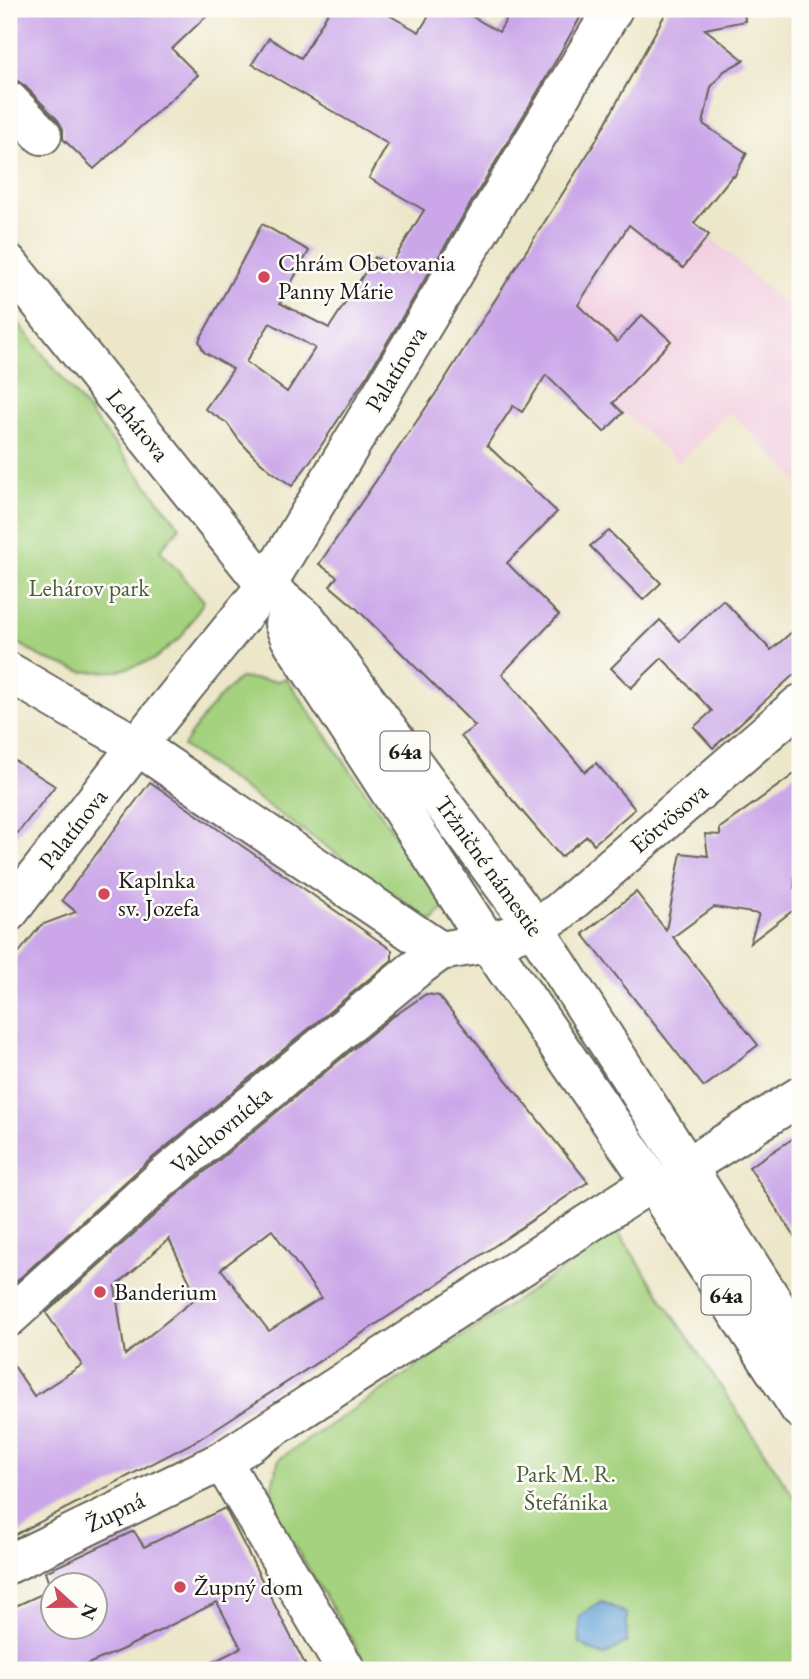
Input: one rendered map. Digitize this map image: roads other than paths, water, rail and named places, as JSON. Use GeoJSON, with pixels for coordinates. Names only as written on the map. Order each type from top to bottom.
{"type":"FeatureCollection","features":[{"type":"Feature","properties":{"kind":"street","name":"Palatínova"},"geometry":{"type":"LineString","coordinates":[[266,586],[613,9]]}},
{"type":"Feature","properties":{"kind":"street"},"geometry":{"type":"LineString","coordinates":[[9,101],[42,135]]}},
{"type":"Feature","properties":{"kind":"street","name":"Lehárova"},"geometry":{"type":"LineString","coordinates":[[9,264],[266,586]]}},
{"type":"Feature","properties":{"kind":"street"},"geometry":{"type":"LineString","coordinates":[[138,746],[266,586]]}},
{"type":"Feature","properties":{"kind":"street","name":"Tržničné námestie"},"geometry":{"type":"LineString","coordinates":[[266,586],[308,621],[534,927],[687,1167]]}},
{"type":"Feature","properties":{"kind":"street","name":"Tržničné námestie"},"geometry":{"type":"LineString","coordinates":[[266,586],[290,638],[488,943],[652,1182]]}},
{"type":"Feature","properties":{"kind":"street"},"geometry":{"type":"LineString","coordinates":[[9,672],[138,746],[440,951]]}},
{"type":"Feature","properties":{"kind":"street","name":"Eötvösova"},"geometry":{"type":"LineString","coordinates":[[488,943],[534,927],[558,913],[800,704]]}},
{"type":"Feature","properties":{"kind":"street","name":"Palatínova"},"geometry":{"type":"LineString","coordinates":[[9,912],[138,746]]}},
{"type":"Feature","properties":{"kind":"street","name":"Tržničné námestie"},"geometry":{"type":"LineString","coordinates":[[440,951],[488,943]]}},
{"type":"Feature","properties":{"kind":"street","name":"Valchovnícka"},"geometry":{"type":"LineString","coordinates":[[9,1318],[159,1181],[440,951]]}},
{"type":"Feature","properties":{"kind":"street","name":"Župná"},"geometry":{"type":"LineString","coordinates":[[9,1564],[222,1461],[652,1182],[687,1167],[800,1096]]}},
{"type":"Feature","properties":{"kind":"street","name":"64a"},"geometry":{"type":"LineString","coordinates":[[687,1167],[800,1344]]}},
{"type":"Feature","properties":{"kind":"street","name":"64a"},"geometry":{"type":"LineString","coordinates":[[652,1182],[800,1409]]}},
{"type":"Feature","properties":{"kind":"street"},"geometry":{"type":"LineString","coordinates":[[222,1461],[346,1670]]}},
{"type":"Feature","properties":{"kind":"water"},"geometry":{"type":"Polygon","coordinates":[[[601,1601],[627,1614],[627,1642],[603,1656],[580,1644],[579,1616],[601,1601]]]}},
{"type":"Feature","properties":{"kind":"place","name":"Chrám Obetovania Panny Márie"},"geometry":{"type":"Point","coordinates":[264,277]}},
{"type":"Feature","properties":{"kind":"place","name":"Kaplnka sv. Jozefa"},"geometry":{"type":"Point","coordinates":[104,894]}},
{"type":"Feature","properties":{"kind":"place","name":"Banderium"},"geometry":{"type":"Point","coordinates":[100,1292]}},
{"type":"Feature","properties":{"kind":"place","name":"Župný dom"},"geometry":{"type":"Point","coordinates":[180,1587]}},
{"type":"Feature","properties":{"kind":"park label","name":"Lehárov park"},"geometry":{"type":"Point","coordinates":[89,588]}},
{"type":"Feature","properties":{"kind":"park label","name":"Park M. R. Štefánika"},"geometry":{"type":"Point","coordinates":[566,1488]}}]}
